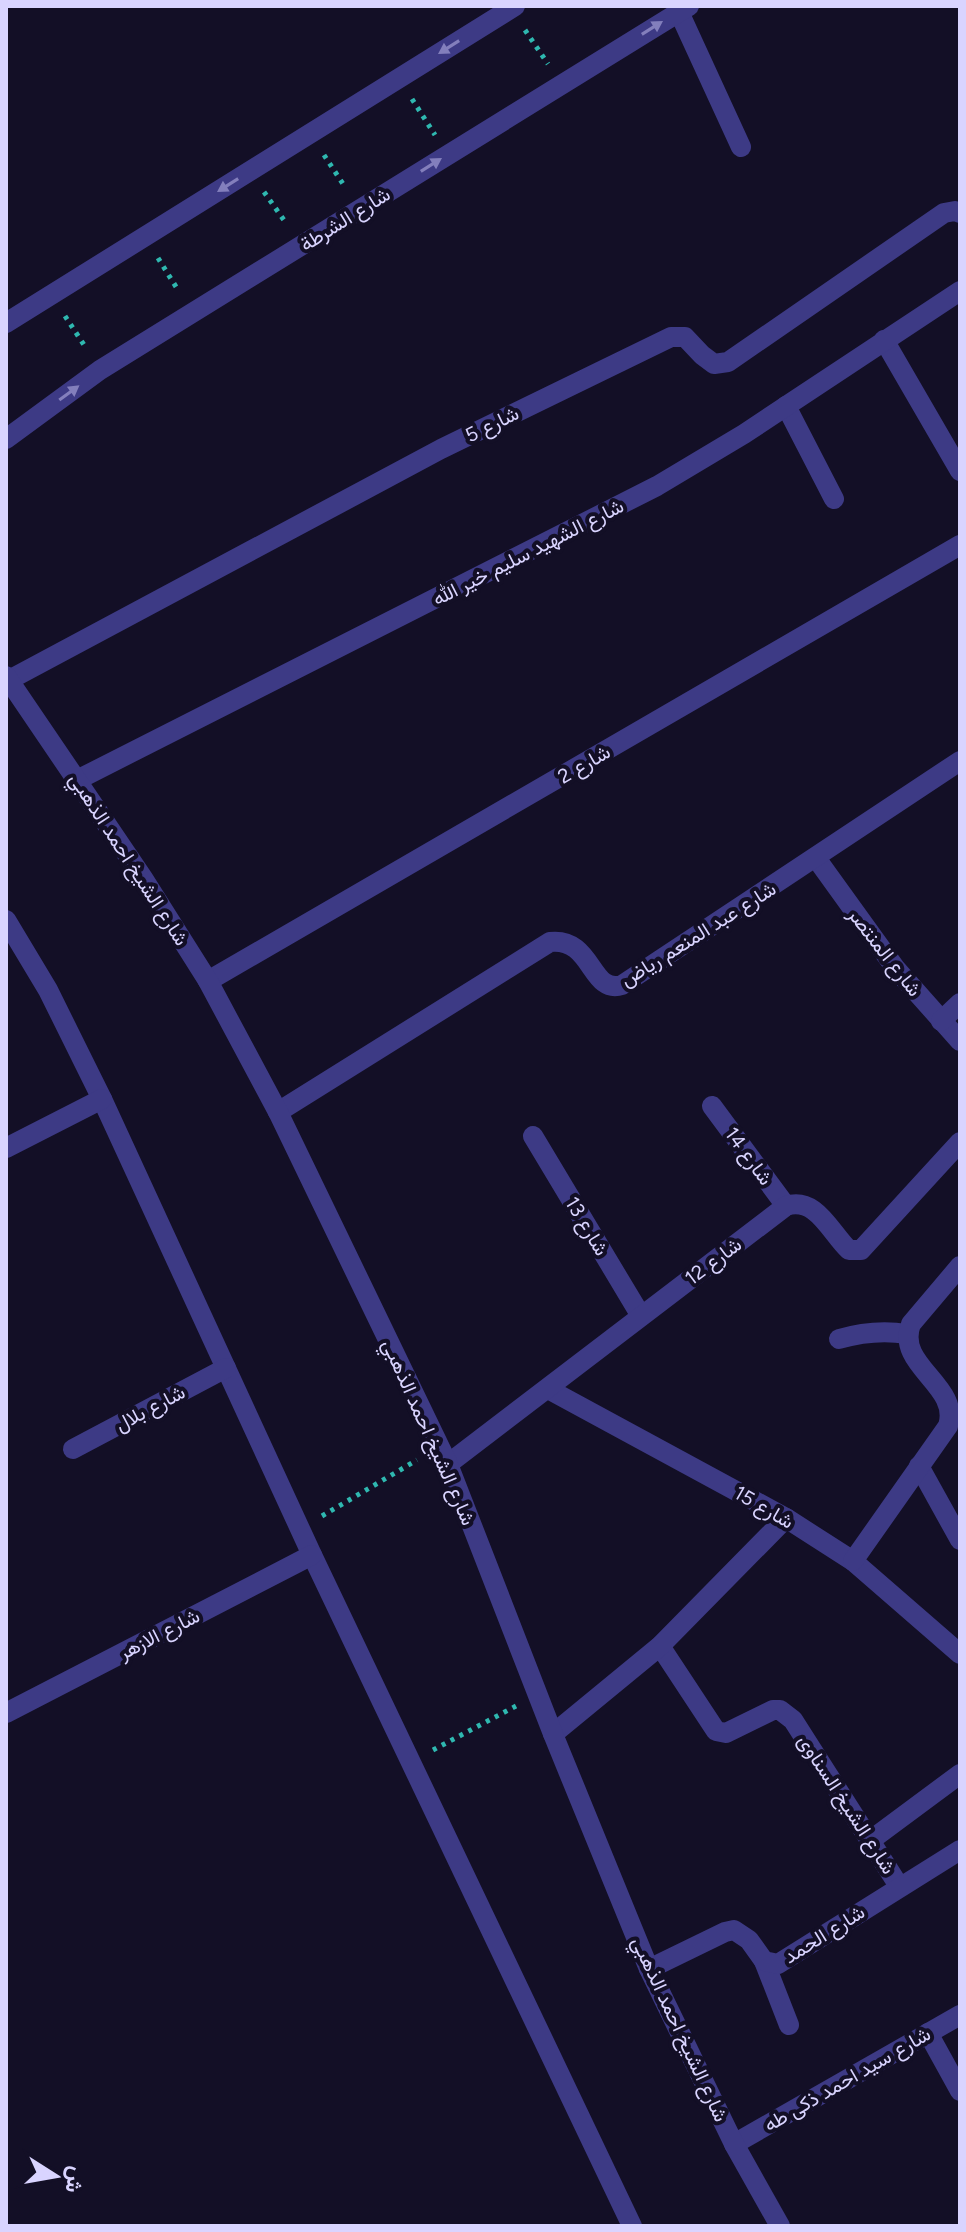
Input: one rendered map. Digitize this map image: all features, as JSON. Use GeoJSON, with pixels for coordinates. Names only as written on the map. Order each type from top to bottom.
{"type":"FeatureCollection","features":[{"type":"Feature","properties":{"kind":"street"},"geometry":{"type":"LineString","coordinates":[[6,323],[513,7]]}},
{"type":"Feature","properties":{"kind":"street"},"geometry":{"type":"LineString","coordinates":[[684,9],[741,147]]}},
{"type":"Feature","properties":{"kind":"street","name":"شارع الشرطة"},"geometry":{"type":"LineString","coordinates":[[6,439],[100,370],[684,9]]}},
{"type":"Feature","properties":{"kind":"street","name":"شارع 5"},"geometry":{"type":"LineString","coordinates":[[7,678],[441,449],[671,337],[685,337],[714,364],[728,362],[944,213],[960,213]]}},
{"type":"Feature","properties":{"kind":"street","name":"شارع الشهيد سليم خير الله"},"geometry":{"type":"LineString","coordinates":[[77,780],[657,486],[786,406],[960,291]]}},
{"type":"Feature","properties":{"kind":"street"},"geometry":{"type":"LineString","coordinates":[[884,340],[960,471]]}},
{"type":"Feature","properties":{"kind":"street"},"geometry":{"type":"LineString","coordinates":[[786,406],[834,499]]}},
{"type":"Feature","properties":{"kind":"street","name":"شارع 2"},"geometry":{"type":"LineString","coordinates":[[208,981],[960,545]]}},
{"type":"Feature","properties":{"kind":"street","name":"شارع الشيخ احمد الذهبي"},"geometry":{"type":"LineString","coordinates":[[7,678],[208,981],[278,1112],[444,1455],[649,1969],[734,2144],[780,2226]]}},
{"type":"Feature","properties":{"kind":"street","name":"شارع عبد المنعم رياض"},"geometry":{"type":"LineString","coordinates":[[278,1112],[550,942],[572,944],[603,982],[615,987],[960,761]]}},
{"type":"Feature","properties":{"kind":"street","name":"شارع المنتصر"},"geometry":{"type":"LineString","coordinates":[[816,858],[879,948],[960,1041]]}},
{"type":"Feature","properties":{"kind":"street"},"geometry":{"type":"LineString","coordinates":[[6,920],[48,990],[102,1099],[312,1555],[632,2226]]}},
{"type":"Feature","properties":{"kind":"street"},"geometry":{"type":"LineString","coordinates":[[941,1021],[960,1003]]}},
{"type":"Feature","properties":{"kind":"street"},"geometry":{"type":"LineString","coordinates":[[6,1148],[102,1099]]}},
{"type":"Feature","properties":{"kind":"street","name":"شارع 14"},"geometry":{"type":"LineString","coordinates":[[712,1106],[786,1206]]}},
{"type":"Feature","properties":{"kind":"street","name":"شارع 13"},"geometry":{"type":"LineString","coordinates":[[533,1136],[641,1316]]}},
{"type":"Feature","properties":{"kind":"street"},"geometry":{"type":"LineString","coordinates":[[786,1206],[796,1203],[806,1205],[849,1250],[861,1250],[960,1142]]}},
{"type":"Feature","properties":{"kind":"street","name":"شارع 12"},"geometry":{"type":"LineString","coordinates":[[444,1455],[548,1389],[786,1206]]}},
{"type":"Feature","properties":{"kind":"street"},"geometry":{"type":"LineString","coordinates":[[853,1561],[948,1426],[950,1417],[946,1400],[911,1354],[907,1334],[911,1324],[960,1266]]}},
{"type":"Feature","properties":{"kind":"street"},"geometry":{"type":"LineString","coordinates":[[839,1339],[861,1332],[907,1334]]}},
{"type":"Feature","properties":{"kind":"street","name":"شارع بلال"},"geometry":{"type":"LineString","coordinates":[[73,1449],[226,1368]]}},
{"type":"Feature","properties":{"kind":"street","name":"شارع 15"},"geometry":{"type":"LineString","coordinates":[[548,1389],[786,1518],[853,1561],[960,1654]]}},
{"type":"Feature","properties":{"kind":"street"},"geometry":{"type":"LineString","coordinates":[[919,1466],[960,1540]]}},
{"type":"Feature","properties":{"kind":"street"},"geometry":{"type":"LineString","coordinates":[[553,1734],[660,1646],[786,1518]]}},
{"type":"Feature","properties":{"kind":"street","name":"شارع الازهر"},"geometry":{"type":"LineString","coordinates":[[6,1713],[312,1555]]}},
{"type":"Feature","properties":{"kind":"street","name":"شارع الشيخ السناوى"},"geometry":{"type":"LineString","coordinates":[[660,1646],[716,1731],[726,1733],[773,1710],[780,1710],[793,1720],[899,1886]]}},
{"type":"Feature","properties":{"kind":"street"},"geometry":{"type":"LineString","coordinates":[[871,1840],[960,1774]]}},
{"type":"Feature","properties":{"kind":"street","name":"شارع الحمد"},"geometry":{"type":"LineString","coordinates":[[649,1969],[734,1930],[749,1940],[764,1961],[771,1964],[785,1961],[960,1850]]}},
{"type":"Feature","properties":{"kind":"street"},"geometry":{"type":"LineString","coordinates":[[764,1961],[789,2025]]}},
{"type":"Feature","properties":{"kind":"street","name":"شارع سيد احمد ذكى طه"},"geometry":{"type":"LineString","coordinates":[[734,2144],[960,2015]]}},
{"type":"Feature","properties":{"kind":"street"},"geometry":{"type":"LineString","coordinates":[[928,2033],[960,2091]]}},
{"type":"Feature","properties":{"kind":"path"},"geometry":{"type":"LineString","coordinates":[[513,7],[562,84]]}},
{"type":"Feature","properties":{"kind":"path"},"geometry":{"type":"LineString","coordinates":[[399,78],[447,155]]}},
{"type":"Feature","properties":{"kind":"path"},"geometry":{"type":"LineString","coordinates":[[310,134],[359,209]]}},
{"type":"Feature","properties":{"kind":"path"},"geometry":{"type":"LineString","coordinates":[[249,172],[301,245]]}},
{"type":"Feature","properties":{"kind":"path"},"geometry":{"type":"LineString","coordinates":[[144,237],[193,313]]}},
{"type":"Feature","properties":{"kind":"path"},"geometry":{"type":"LineString","coordinates":[[52,294],[100,370]]}},
{"type":"Feature","properties":{"kind":"path"},"geometry":{"type":"LineString","coordinates":[[301,1529],[444,1455]]}},
{"type":"Feature","properties":{"kind":"path"},"geometry":{"type":"LineString","coordinates":[[411,1762],[538,1695]]}}]}
